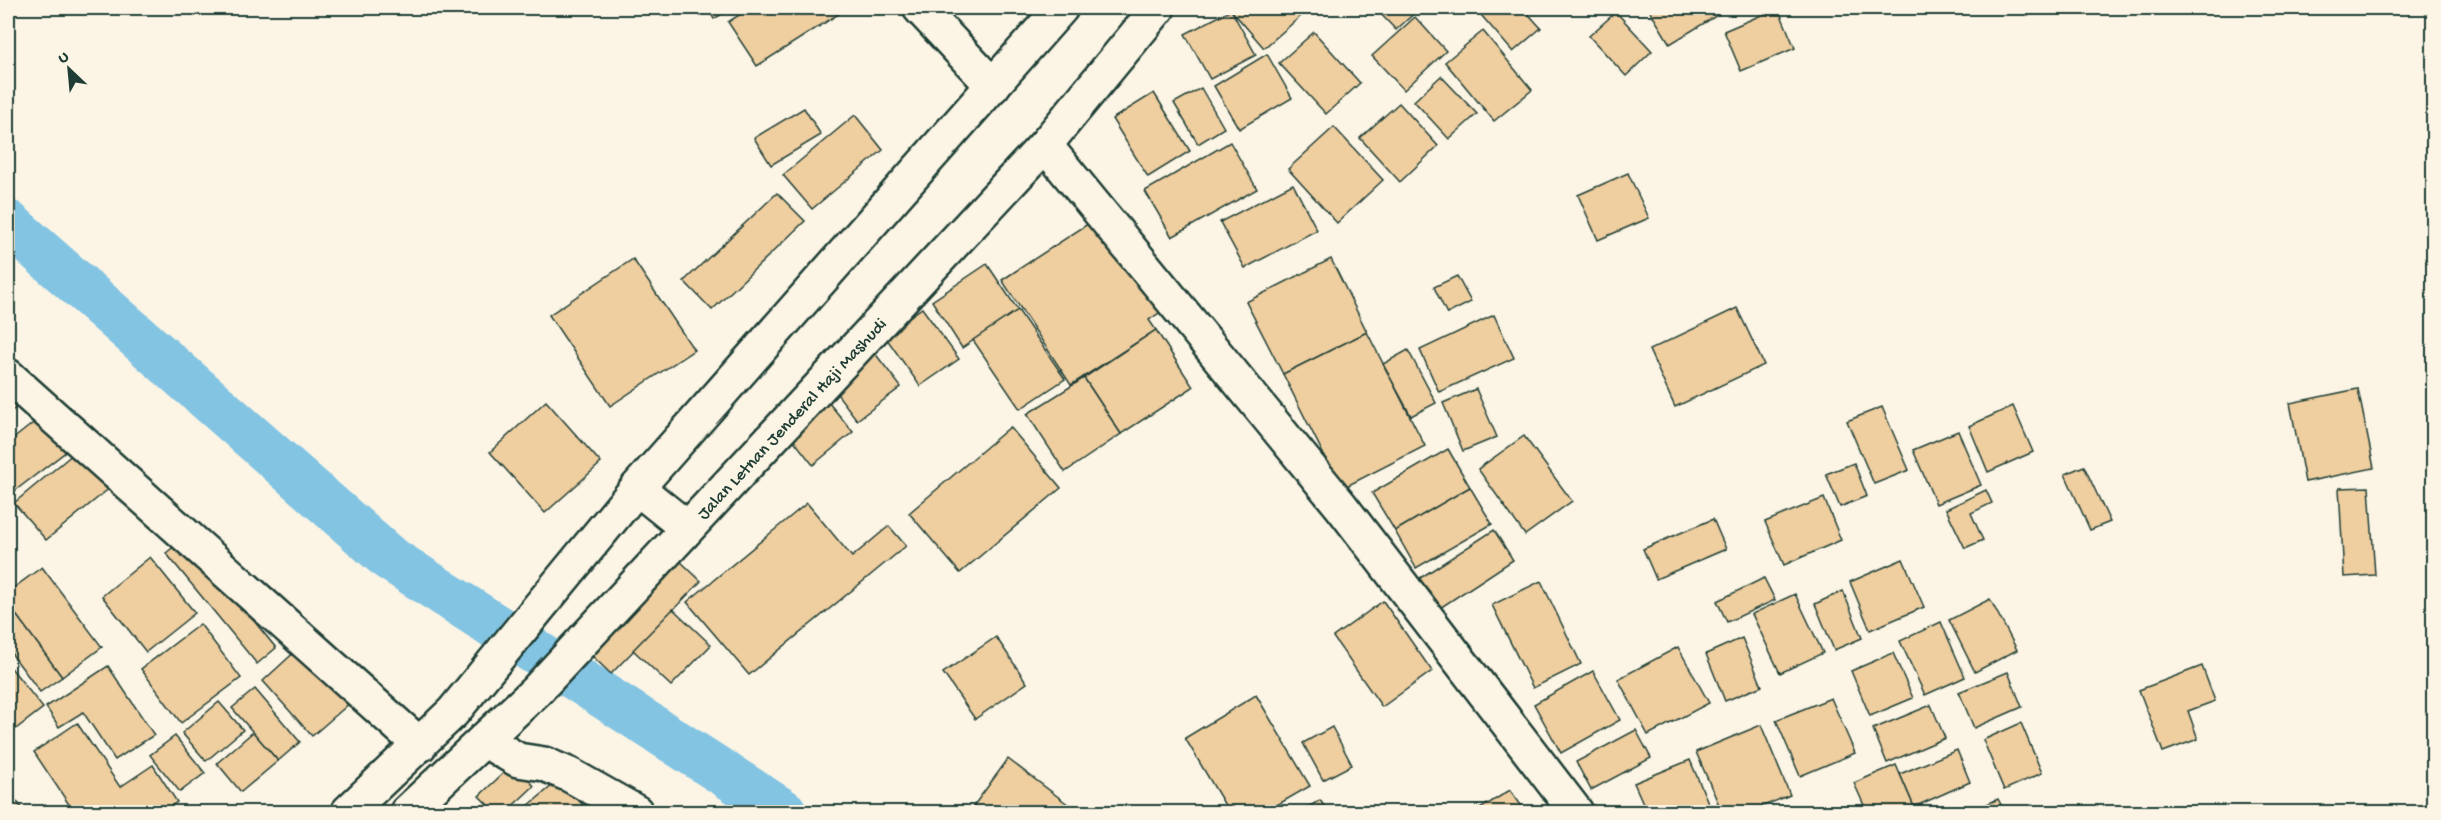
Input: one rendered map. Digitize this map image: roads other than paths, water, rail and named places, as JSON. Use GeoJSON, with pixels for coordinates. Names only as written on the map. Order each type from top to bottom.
{"type":"FeatureCollection","features":[{"type":"Feature","properties":{"kind":"main road"},"geometry":{"type":"LineString","coordinates":[[920,8],[993,86]]}},
{"type":"Feature","properties":{"kind":"main road"},"geometry":{"type":"LineString","coordinates":[[348,813],[453,712],[637,488],[1061,8]]}},
{"type":"Feature","properties":{"kind":"main road","name":"Jalan Letnan Jenderal Haji Mashudi"},"geometry":{"type":"LineString","coordinates":[[407,813],[495,730],[588,635],[1045,145],[1158,8]]}},
{"type":"Feature","properties":{"kind":"main road"},"geometry":{"type":"LineString","coordinates":[[1045,145],[1341,506],[1576,813]]}},
{"type":"Feature","properties":{"kind":"main road"},"geometry":{"type":"LineString","coordinates":[[8,376],[420,745]]}},
{"type":"Feature","properties":{"kind":"main road"},"geometry":{"type":"LineString","coordinates":[[637,488],[687,528]]}},
{"type":"Feature","properties":{"kind":"main road"},"geometry":{"type":"LineString","coordinates":[[495,730],[518,760],[544,764],[570,775],[636,813]]}},
{"type":"Feature","properties":{"kind":"waterway"},"geometry":{"type":"LineString","coordinates":[[8,223],[389,558],[784,812]]}}]}
